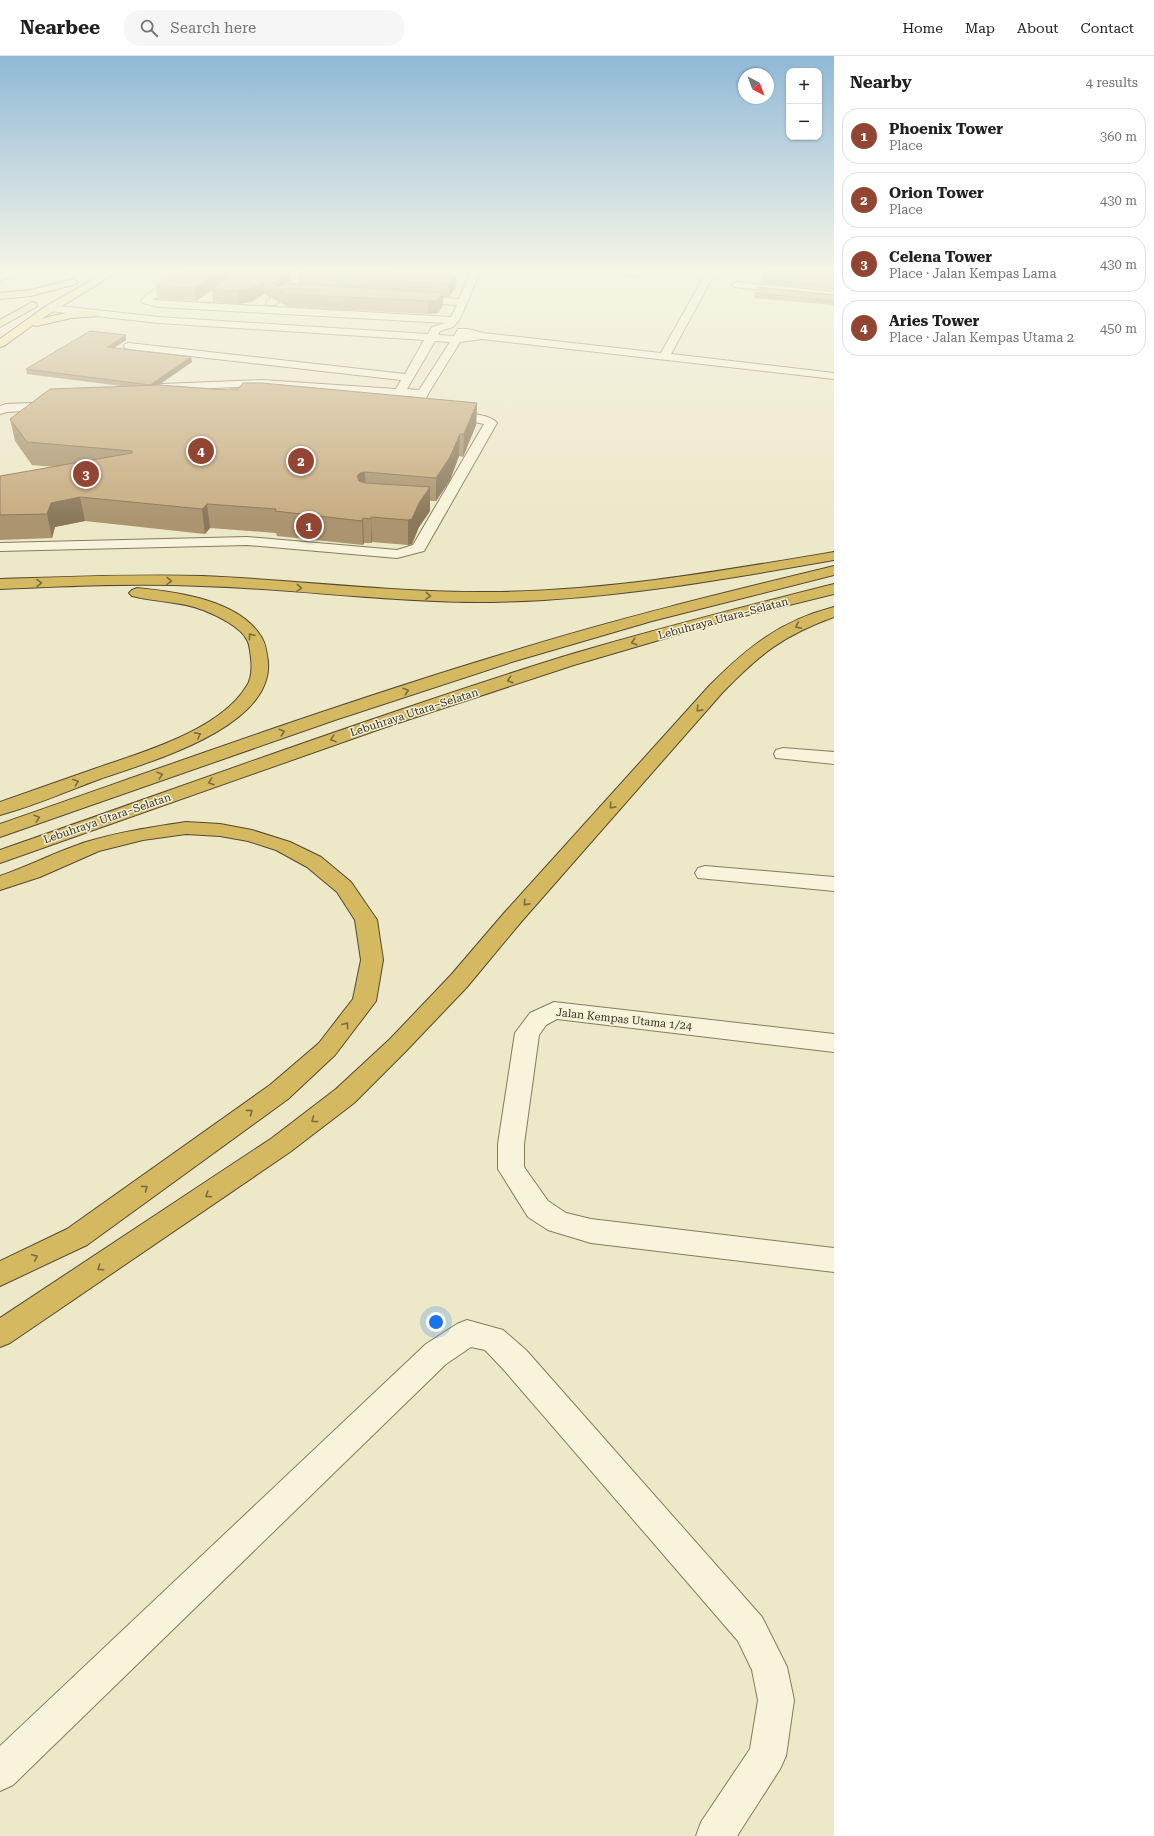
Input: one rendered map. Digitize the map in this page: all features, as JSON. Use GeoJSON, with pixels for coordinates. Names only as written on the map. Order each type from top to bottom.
{"type":"FeatureCollection","features":[{"type":"Feature","properties":{"kind":"highway"},"geometry":{"type":"LineString","coordinates":[[0,584],[202,581],[444,597],[527,596],[638,587],[834,556]]}},
{"type":"Feature","properties":{"kind":"highway","name":"Lebuhraya Utara–Selatan"},"geometry":{"type":"LineString","coordinates":[[0,830],[328,716],[509,657],[654,616],[834,570]]}},
{"type":"Feature","properties":{"kind":"highway","name":"Lebuhraya Utara–Selatan"},"geometry":{"type":"LineString","coordinates":[[0,857],[376,724],[568,661],[718,618],[834,589]]}},
{"type":"Feature","properties":{"kind":"highway"},"geometry":{"type":"LineString","coordinates":[[0,596],[132,593],[162,595],[189,600],[216,609],[236,620],[254,637],[260,655],[260,673],[254,688],[239,706],[214,726],[169,748],[0,809]]}},
{"type":"Feature","properties":{"kind":"highway"},"geometry":{"type":"LineString","coordinates":[[0,1334],[274,1149],[345,1096],[398,1045],[459,981],[513,916],[716,689],[774,637],[834,612]]}},
{"type":"Feature","properties":{"kind":"highway"},"geometry":{"type":"LineString","coordinates":[[0,883],[33,872],[92,847],[143,834],[186,828],[220,830],[252,836],[283,846],[314,862],[344,887],[366,920],[372,960],[364,1001],[327,1049],[279,1092],[78,1237],[0,1274]]}},
{"type":"Feature","properties":{"kind":"street"},"geometry":{"type":"LineString","coordinates":[[194,354],[409,378]]}},
{"type":"Feature","properties":{"kind":"street"},"geometry":{"type":"LineString","coordinates":[[392,405],[422,354]]}},
{"type":"Feature","properties":{"kind":"street"},"geometry":{"type":"LineString","coordinates":[[0,547],[247,541],[397,554],[419,548],[491,423],[486,420],[432,416],[412,412],[448,354]]}},
{"type":"Feature","properties":{"kind":"street"},"geometry":{"type":"LineString","coordinates":[[639,354],[834,376]]}},
{"type":"Feature","properties":{"kind":"street"},"geometry":{"type":"LineString","coordinates":[[198,375],[222,375],[237,370],[250,361]]}},
{"type":"Feature","properties":{"kind":"street"},"geometry":{"type":"LineString","coordinates":[[173,395],[159,388],[151,402],[173,395],[262,383],[422,394]]}},
{"type":"Feature","properties":{"kind":"street"},"geometry":{"type":"LineString","coordinates":[[0,410],[11,408],[70,405]]}},
{"type":"Feature","properties":{"kind":"street"},"geometry":{"type":"LineString","coordinates":[[428,506],[443,507]]}},
{"type":"Feature","properties":{"kind":"street"},"geometry":{"type":"LineString","coordinates":[[783,754],[834,758]]}},
{"type":"Feature","properties":{"kind":"street"},"geometry":{"type":"LineString","coordinates":[[705,873],[834,884]]}},
{"type":"Feature","properties":{"kind":"street","name":"Jalan Kempas Utama 1/24"},"geometry":{"type":"LineString","coordinates":[[834,1043],[554,1010],[538,1019],[527,1032],[511,1144],[511,1169],[538,1209],[558,1222],[591,1231],[834,1260]]}},
{"type":"Feature","properties":{"kind":"street"},"geometry":{"type":"LineString","coordinates":[[0,1772],[436,1354],[467,1333],[492,1339],[515,1360],[750,1629],[769,1667],[776,1700],[767,1756],[715,1836]]}},
{"type":"Feature","properties":{"kind":"building"},"geometry":{"type":"Polygon","coordinates":[[[51,354],[166,354],[191,357],[150,385],[26,369],[51,354]]]}},
{"type":"Feature","properties":{"kind":"building"},"geometry":{"type":"Polygon","coordinates":[[[243,383],[262,383],[477,403],[464,434],[460,434],[450,457],[436,478],[365,472],[360,473],[357,476],[359,481],[365,483],[430,487],[419,503],[412,519],[408,520],[371,517],[371,519],[363,518],[362,521],[275,511],[276,509],[207,504],[202,509],[80,497],[51,503],[47,514],[0,515],[0,476],[132,453],[132,451],[27,442],[10,419],[50,389],[159,385],[228,390],[238,389],[243,383]]]}},
{"type":"Feature","properties":{"kind":"place","name":"Aries Tower"},"geometry":{"type":"Point","coordinates":[201,451]}},
{"type":"Feature","properties":{"kind":"place","name":"Orion Tower"},"geometry":{"type":"Point","coordinates":[301,461]}},
{"type":"Feature","properties":{"kind":"place","name":"Celena Tower"},"geometry":{"type":"Point","coordinates":[86,474]}},
{"type":"Feature","properties":{"kind":"place","name":"Phoenix Tower"},"geometry":{"type":"Point","coordinates":[309,526]}}]}
